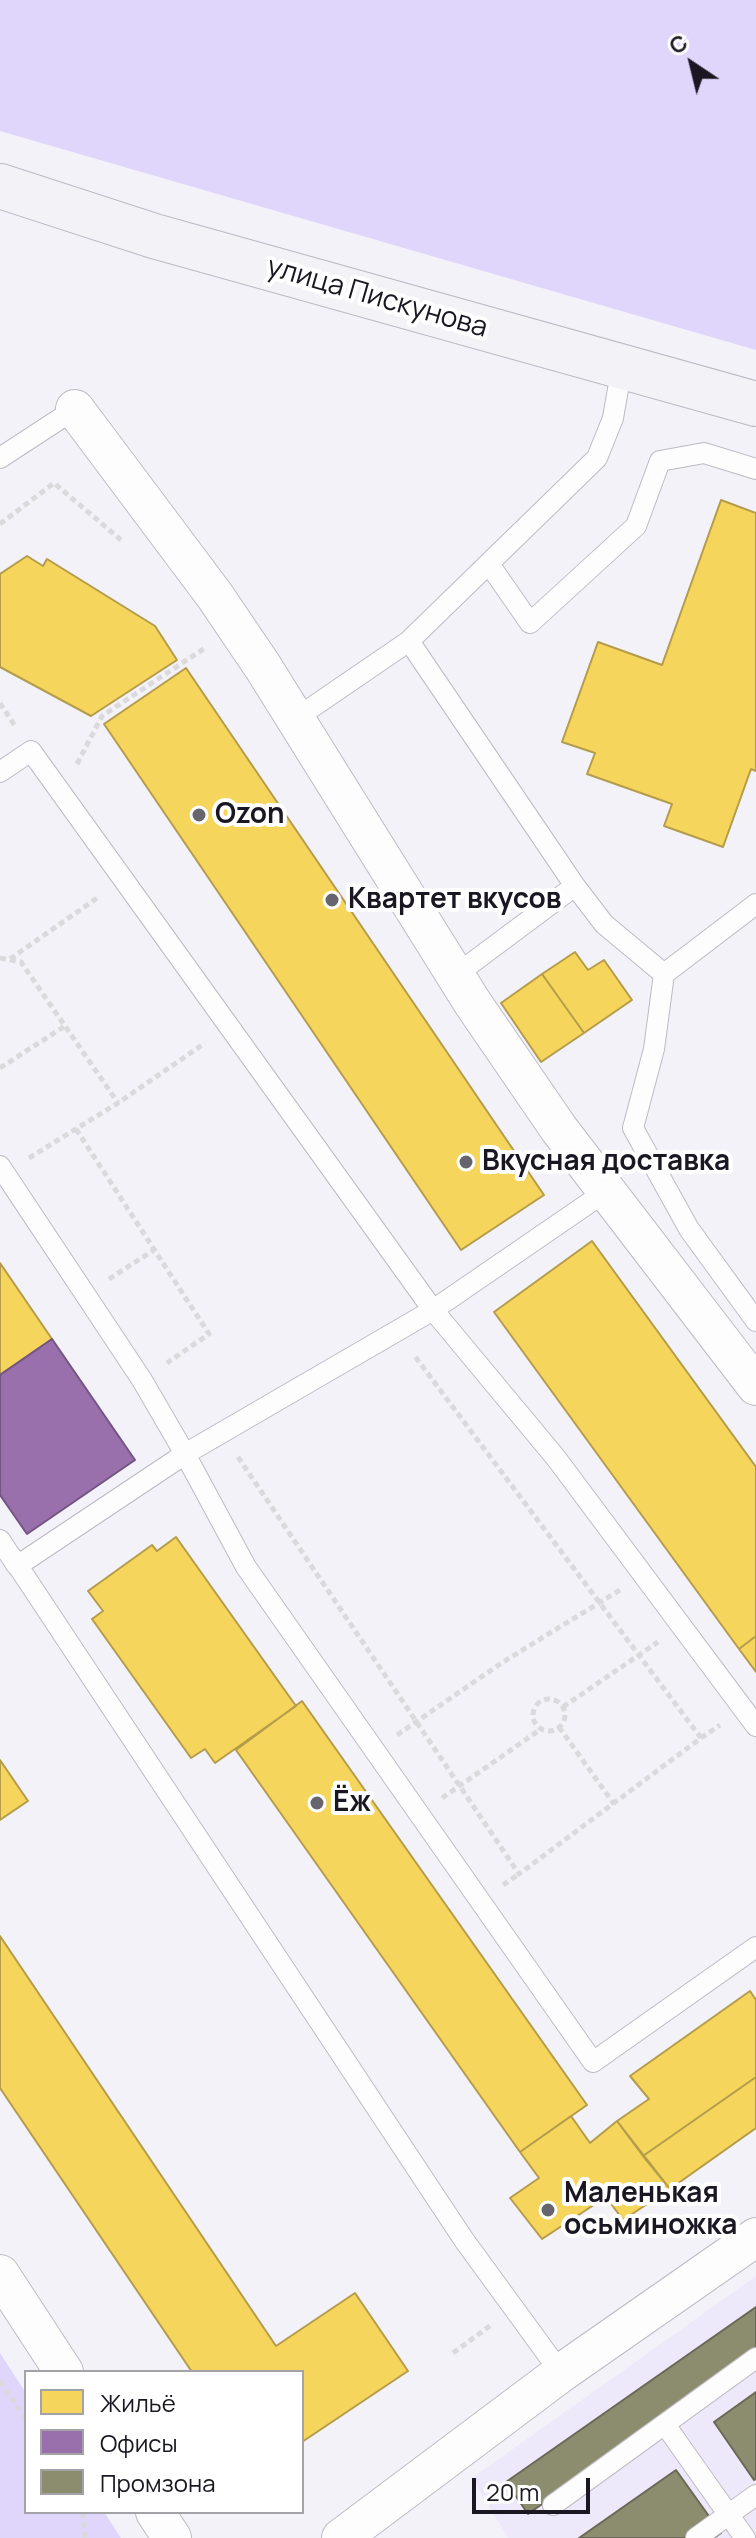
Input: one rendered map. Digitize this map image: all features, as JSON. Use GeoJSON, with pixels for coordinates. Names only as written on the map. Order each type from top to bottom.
{"type":"FeatureCollection","features":[{"type":"Feature","properties":{"kind":"street","name":"улица Пискунова"},"geometry":{"type":"LineString","coordinates":[[0,186],[154,236],[756,404]]}},
{"type":"Feature","properties":{"kind":"street"},"geometry":{"type":"LineString","coordinates":[[75,409],[215,596],[472,1002],[605,1192],[655,1252],[756,1386]]}},
{"type":"Feature","properties":{"kind":"street"},"geometry":{"type":"LineString","coordinates":[[341,2538],[561,2373],[756,2237]]}},
{"type":"Feature","properties":{"kind":"street"},"geometry":{"type":"LineString","coordinates":[[0,2274],[63,2370]]}},
{"type":"Feature","properties":{"kind":"street"},"geometry":{"type":"LineString","coordinates":[[156,2514],[172,2538]]}},
{"type":"Feature","properties":{"kind":"lane"},"geometry":{"type":"LineString","coordinates":[[295,719],[409,641],[597,458],[613,418],[622,366]]}},
{"type":"Feature","properties":{"kind":"lane"},"geometry":{"type":"LineString","coordinates":[[0,458],[75,409]]}},
{"type":"Feature","properties":{"kind":"lane"},"geometry":{"type":"LineString","coordinates":[[489,564],[530,623],[636,526],[660,461],[704,453],[756,469]]}},
{"type":"Feature","properties":{"kind":"lane"},"geometry":{"type":"LineString","coordinates":[[409,641],[604,924],[664,974]]}},
{"type":"Feature","properties":{"kind":"lane"},"geometry":{"type":"LineString","coordinates":[[0,772],[31,751],[433,1310],[556,1458],[756,1726]]}},
{"type":"Feature","properties":{"kind":"lane"},"geometry":{"type":"LineString","coordinates":[[457,974],[575,886]]}},
{"type":"Feature","properties":{"kind":"lane"},"geometry":{"type":"LineString","coordinates":[[756,904],[664,974],[654,1049],[633,1128],[689,1229],[756,1321]]}},
{"type":"Feature","properties":{"kind":"lane"},"geometry":{"type":"LineString","coordinates":[[2,1170],[142,1380],[246,1567],[593,2062],[756,1947]]}},
{"type":"Feature","properties":{"kind":"lane"},"geometry":{"type":"LineString","coordinates":[[3,1545],[17,1566],[185,1454],[433,1310],[605,1192]]}},
{"type":"Feature","properties":{"kind":"lane"},"geometry":{"type":"LineString","coordinates":[[3,1545],[464,2240],[561,2373]]}},
{"type":"Feature","properties":{"kind":"lane"},"geometry":{"type":"LineString","coordinates":[[553,2505],[756,2358]]}},
{"type":"Feature","properties":{"kind":"lane"},"geometry":{"type":"LineString","coordinates":[[666,2426],[745,2538]]}},
{"type":"Feature","properties":{"kind":"lane"},"geometry":{"type":"LineString","coordinates":[[696,2538],[756,2495]]}},
{"type":"Feature","properties":{"kind":"path"},"geometry":{"type":"LineString","coordinates":[[0,524],[54,483],[131,549]]}},
{"type":"Feature","properties":{"kind":"path"},"geometry":{"type":"LineString","coordinates":[[61,793],[102,716],[213,643]]}},
{"type":"Feature","properties":{"kind":"path"},"geometry":{"type":"LineString","coordinates":[[9,960],[123,879]]}},
{"type":"Feature","properties":{"kind":"path"},"geometry":{"type":"LineString","coordinates":[[0,958],[21,962],[118,1103]]}},
{"type":"Feature","properties":{"kind":"path"},"geometry":{"type":"LineString","coordinates":[[0,1068],[65,1026]]}},
{"type":"Feature","properties":{"kind":"path"},"geometry":{"type":"LineString","coordinates":[[2,1170],[118,1103],[228,1026]]}},
{"type":"Feature","properties":{"kind":"path"},"geometry":{"type":"LineString","coordinates":[[76,1129],[209,1334],[142,1380]]}},
{"type":"Feature","properties":{"kind":"path"},"geometry":{"type":"LineString","coordinates":[[85,1294],[154,1250]]}},
{"type":"Feature","properties":{"kind":"path"},"geometry":{"type":"LineString","coordinates":[[222,1433],[519,1874],[701,1738],[396,1331]]}},
{"type":"Feature","properties":{"kind":"path"},"geometry":{"type":"LineString","coordinates":[[373,1751],[644,1575]]}},
{"type":"Feature","properties":{"kind":"path"},"geometry":{"type":"LineString","coordinates":[[563,1707],[682,1626]]}},
{"type":"Feature","properties":{"kind":"path"},"geometry":{"type":"LineString","coordinates":[[555,1700],[563,1707],[564,1718],[559,1727],[550,1731],[541,1729],[533,1716],[539,1702],[555,1700]]}},
{"type":"Feature","properties":{"kind":"path"},"geometry":{"type":"LineString","coordinates":[[559,1727],[614,1804]]}},
{"type":"Feature","properties":{"kind":"path"},"geometry":{"type":"LineString","coordinates":[[419,1815],[541,1729]]}},
{"type":"Feature","properties":{"kind":"path"},"geometry":{"type":"LineString","coordinates":[[453,2353],[514,2308]]}},
{"type":"Feature","properties":{"kind":"path"},"geometry":{"type":"LineString","coordinates":[[0,2381],[24,2417]]}},
{"type":"Feature","properties":{"kind":"path"},"geometry":{"type":"LineString","coordinates":[[83,2514],[85,2538]]}},
{"type":"Feature","properties":{"kind":"shaded area"},"geometry":{"type":"Polygon","coordinates":[[[0,0],[756,0],[756,350],[0,131],[0,0]]]}},
{"type":"Feature","properties":{"kind":"shaded area"},"geometry":{"type":"Polygon","coordinates":[[[756,2276],[756,2538],[508,2538],[472,2478],[756,2276]]]}},
{"type":"Feature","properties":{"kind":"shaded area"},"geometry":{"type":"Polygon","coordinates":[[[0,2353],[24,2390],[24,2514],[105,2514],[121,2538],[0,2538],[0,2353]]]}},
{"type":"Feature","properties":{"kind":"building: Жильё"},"geometry":{"type":"Polygon","coordinates":[[[721,500],[756,513],[756,771],[751,769],[723,847],[664,826],[672,804],[587,774],[595,753],[562,742],[598,642],[662,665],[721,500]]]}},
{"type":"Feature","properties":{"kind":"building: Жильё"},"geometry":{"type":"Polygon","coordinates":[[[27,556],[43,566],[47,559],[155,626],[177,660],[91,716],[0,667],[0,574],[27,556]]]}},
{"type":"Feature","properties":{"kind":"building: Жильё"},"geometry":{"type":"Polygon","coordinates":[[[186,668],[544,1195],[461,1250],[104,724],[186,668]]]}},
{"type":"Feature","properties":{"kind":"building: Жильё"},"geometry":{"type":"Polygon","coordinates":[[[575,952],[588,970],[604,960],[632,1000],[584,1033],[542,974],[575,952]]]}},
{"type":"Feature","properties":{"kind":"building: Жильё"},"geometry":{"type":"Polygon","coordinates":[[[542,974],[584,1033],[541,1062],[501,1003],[542,974]]]}},
{"type":"Feature","properties":{"kind":"building: Жильё"},"geometry":{"type":"Polygon","coordinates":[[[592,1241],[756,1467],[756,1636],[739,1649],[494,1312],[592,1241]]]}},
{"type":"Feature","properties":{"kind":"building: Жильё"},"geometry":{"type":"Polygon","coordinates":[[[0,1263],[52,1339],[0,1375],[0,1263]]]}},
{"type":"Feature","properties":{"kind":"building: Жильё"},"geometry":{"type":"Polygon","coordinates":[[[176,1537],[296,1706],[215,1763],[205,1749],[191,1758],[92,1619],[103,1611],[88,1591],[152,1545],[157,1551],[176,1537]]]}},
{"type":"Feature","properties":{"kind":"building: Жильё"},"geometry":{"type":"Polygon","coordinates":[[[756,1636],[756,1672],[739,1649],[756,1636]]]}},
{"type":"Feature","properties":{"kind":"building: Жильё"},"geometry":{"type":"Polygon","coordinates":[[[302,1701],[587,2105],[520,2152],[236,1750],[302,1701]]]}},
{"type":"Feature","properties":{"kind":"building: Жильё"},"geometry":{"type":"Polygon","coordinates":[[[0,1760],[28,1801],[0,1820],[0,1760]]]}},
{"type":"Feature","properties":{"kind":"building: Жильё"},"geometry":{"type":"Polygon","coordinates":[[[0,1936],[276,2346],[355,2293],[408,2371],[304,2441],[304,2370],[191,2370],[0,2088],[0,1936]]]}},
{"type":"Feature","properties":{"kind":"building: Жильё"},"geometry":{"type":"Polygon","coordinates":[[[750,1991],[756,2000],[756,2077],[643,2156],[617,2121],[649,2099],[630,2076],[750,1991]]]}},
{"type":"Feature","properties":{"kind":"building: Жильё"},"geometry":{"type":"Polygon","coordinates":[[[756,2077],[756,2128],[670,2189],[643,2156],[756,2077]]]}},
{"type":"Feature","properties":{"kind":"building: Жильё"},"geometry":{"type":"Polygon","coordinates":[[[571,2116],[590,2143],[617,2121],[670,2189],[623,2220],[606,2197],[542,2239],[510,2198],[539,2178],[520,2152],[571,2116]]]}},
{"type":"Feature","properties":{"kind":"building: Офисы"},"geometry":{"type":"Polygon","coordinates":[[[52,1339],[135,1460],[27,1534],[0,1495],[0,1375],[52,1339]]]}},
{"type":"Feature","properties":{"kind":"building: Промзона"},"geometry":{"type":"Polygon","coordinates":[[[756,2307],[756,2354],[528,2514],[506,2482],[756,2307]]]}},
{"type":"Feature","properties":{"kind":"building: Промзона"},"geometry":{"type":"Polygon","coordinates":[[[756,2392],[756,2479],[754,2480],[714,2422],[756,2392]]]}},
{"type":"Feature","properties":{"kind":"building: Промзона"},"geometry":{"type":"Polygon","coordinates":[[[676,2470],[721,2533],[714,2538],[579,2538],[676,2470]]]}},
{"type":"Feature","properties":{"kind":"place","name":"Ozon"},"geometry":{"type":"Point","coordinates":[199,815]}},
{"type":"Feature","properties":{"kind":"place","name":"Квартет вкусов"},"geometry":{"type":"Point","coordinates":[332,900]}},
{"type":"Feature","properties":{"kind":"place","name":"Вкусная доставка"},"geometry":{"type":"Point","coordinates":[466,1162]}},
{"type":"Feature","properties":{"kind":"place","name":"Ёж"},"geometry":{"type":"Point","coordinates":[317,1803]}},
{"type":"Feature","properties":{"kind":"place","name":"Маленькая осьминожка"},"geometry":{"type":"Point","coordinates":[548,2210]}}]}
